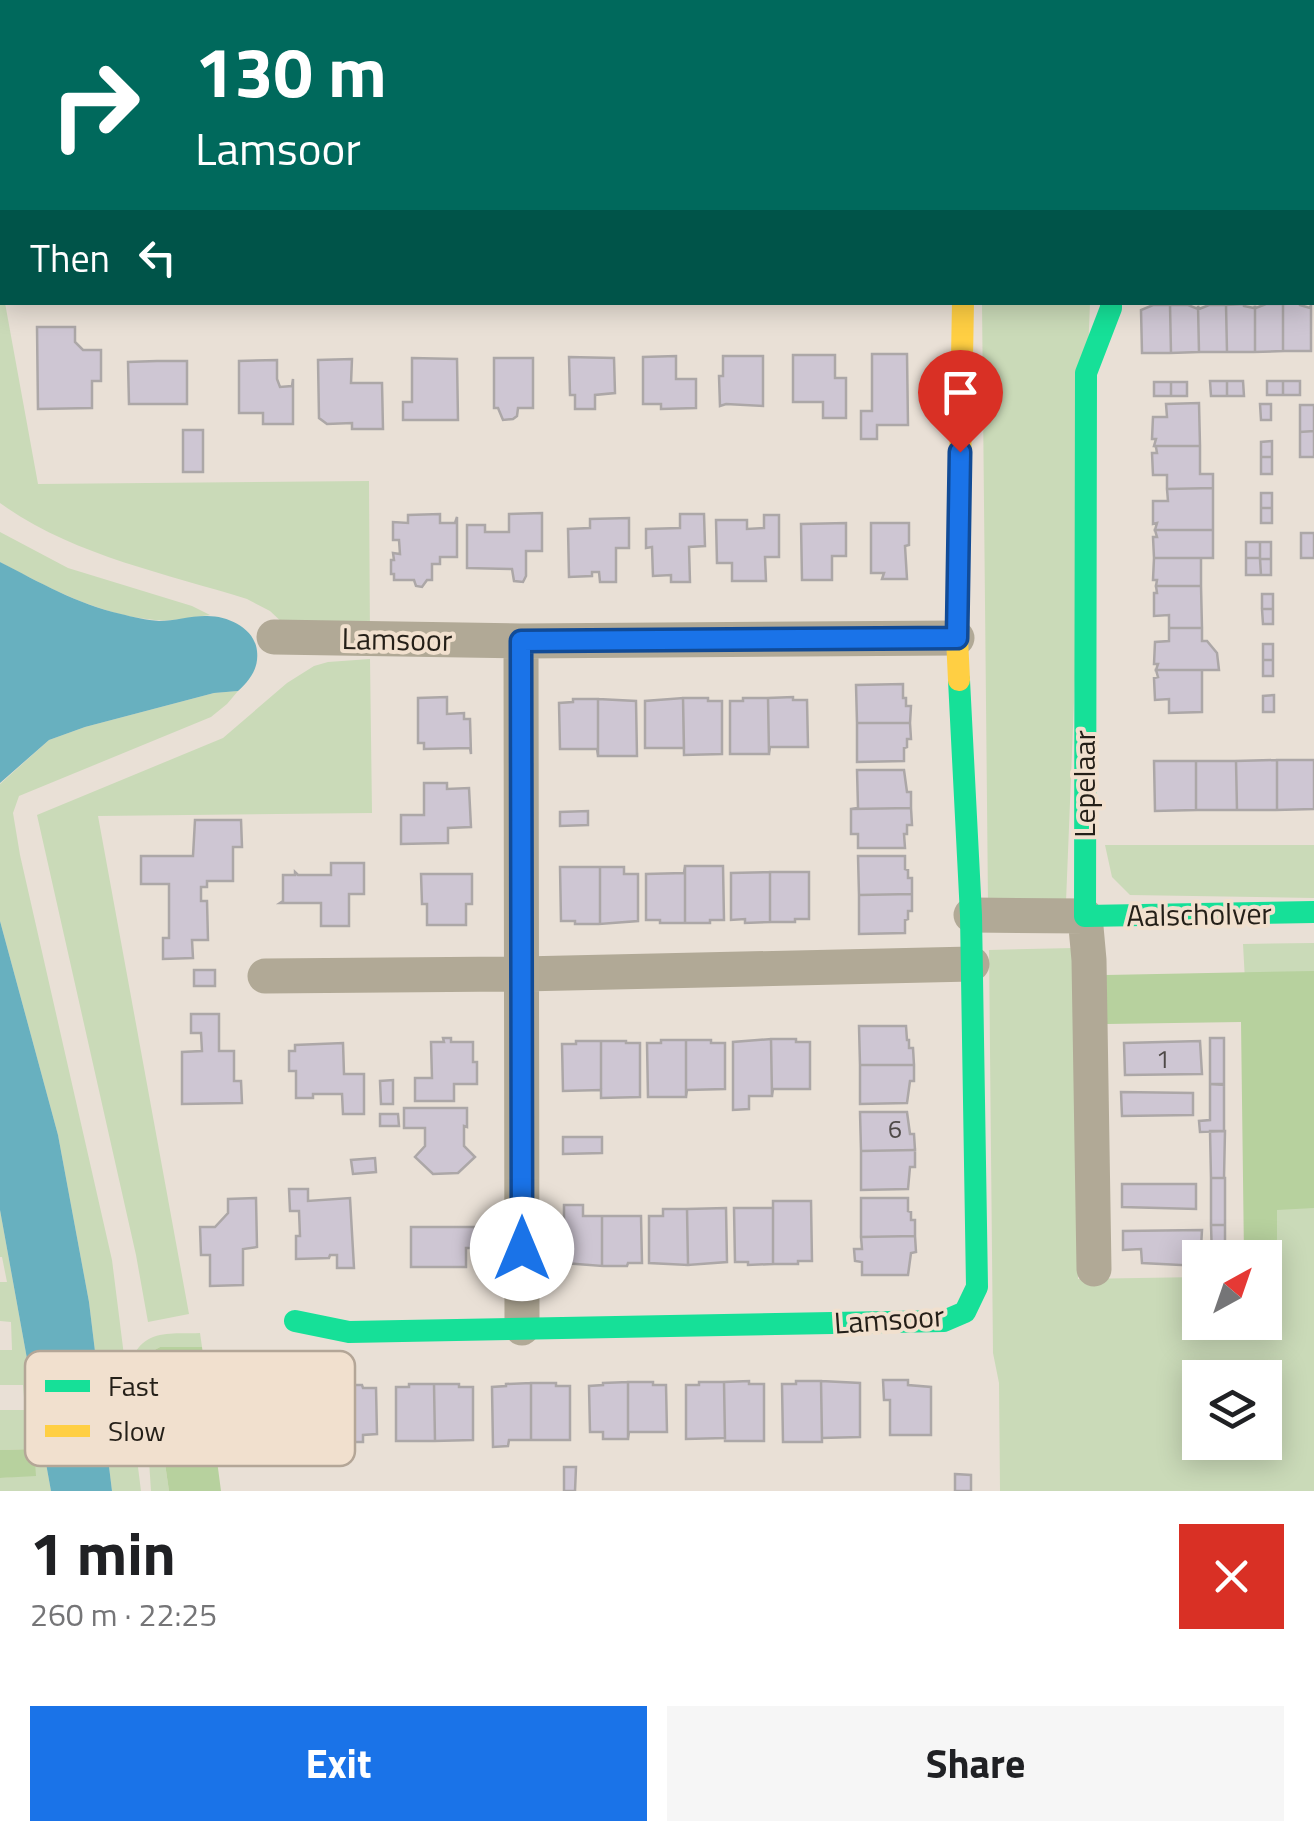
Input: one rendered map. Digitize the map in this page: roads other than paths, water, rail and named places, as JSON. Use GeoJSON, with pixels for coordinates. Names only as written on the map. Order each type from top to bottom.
{"type":"FeatureCollection","features":[{"type":"Feature","properties":{"kind":"street","name":"Lamsoor"},"geometry":{"type":"LineString","coordinates":[[295,1320],[349,1332],[944,1321],[965,1312],[977,1288],[972,964],[957,638],[963,305]]}},
{"type":"Feature","properties":{"kind":"street","name":"Lepelaar"},"geometry":{"type":"LineString","coordinates":[[1094,1269],[1085,916],[1086,373],[1110,305]]}},
{"type":"Feature","properties":{"kind":"street","name":"Lamsoor"},"geometry":{"type":"LineString","coordinates":[[274,637],[521,641],[957,638]]}},
{"type":"Feature","properties":{"kind":"street"},"geometry":{"type":"LineString","coordinates":[[521,641],[522,1328]]}},
{"type":"Feature","properties":{"kind":"street","name":"Aalscholver"},"geometry":{"type":"LineString","coordinates":[[1085,916],[1314,912]]}},
{"type":"Feature","properties":{"kind":"street"},"geometry":{"type":"LineString","coordinates":[[970,915],[1085,916]]}},
{"type":"Feature","properties":{"kind":"street"},"geometry":{"type":"LineString","coordinates":[[265,976],[972,964]]}},
{"type":"Feature","properties":{"kind":"water"},"geometry":{"type":"Polygon","coordinates":[[[0,562],[105,610],[159,621],[205,616],[231,621],[255,643],[255,668],[238,691],[214,693],[49,740],[0,783],[0,562]]]}},
{"type":"Feature","properties":{"kind":"water"},"geometry":{"type":"Polygon","coordinates":[[[0,921],[58,1135],[95,1351],[26,1351],[0,1210],[0,921]]]}},
{"type":"Feature","properties":{"kind":"water"},"geometry":{"type":"Polygon","coordinates":[[[46,1466],[109,1466],[112,1491],[51,1491],[46,1466]]]}}]}
